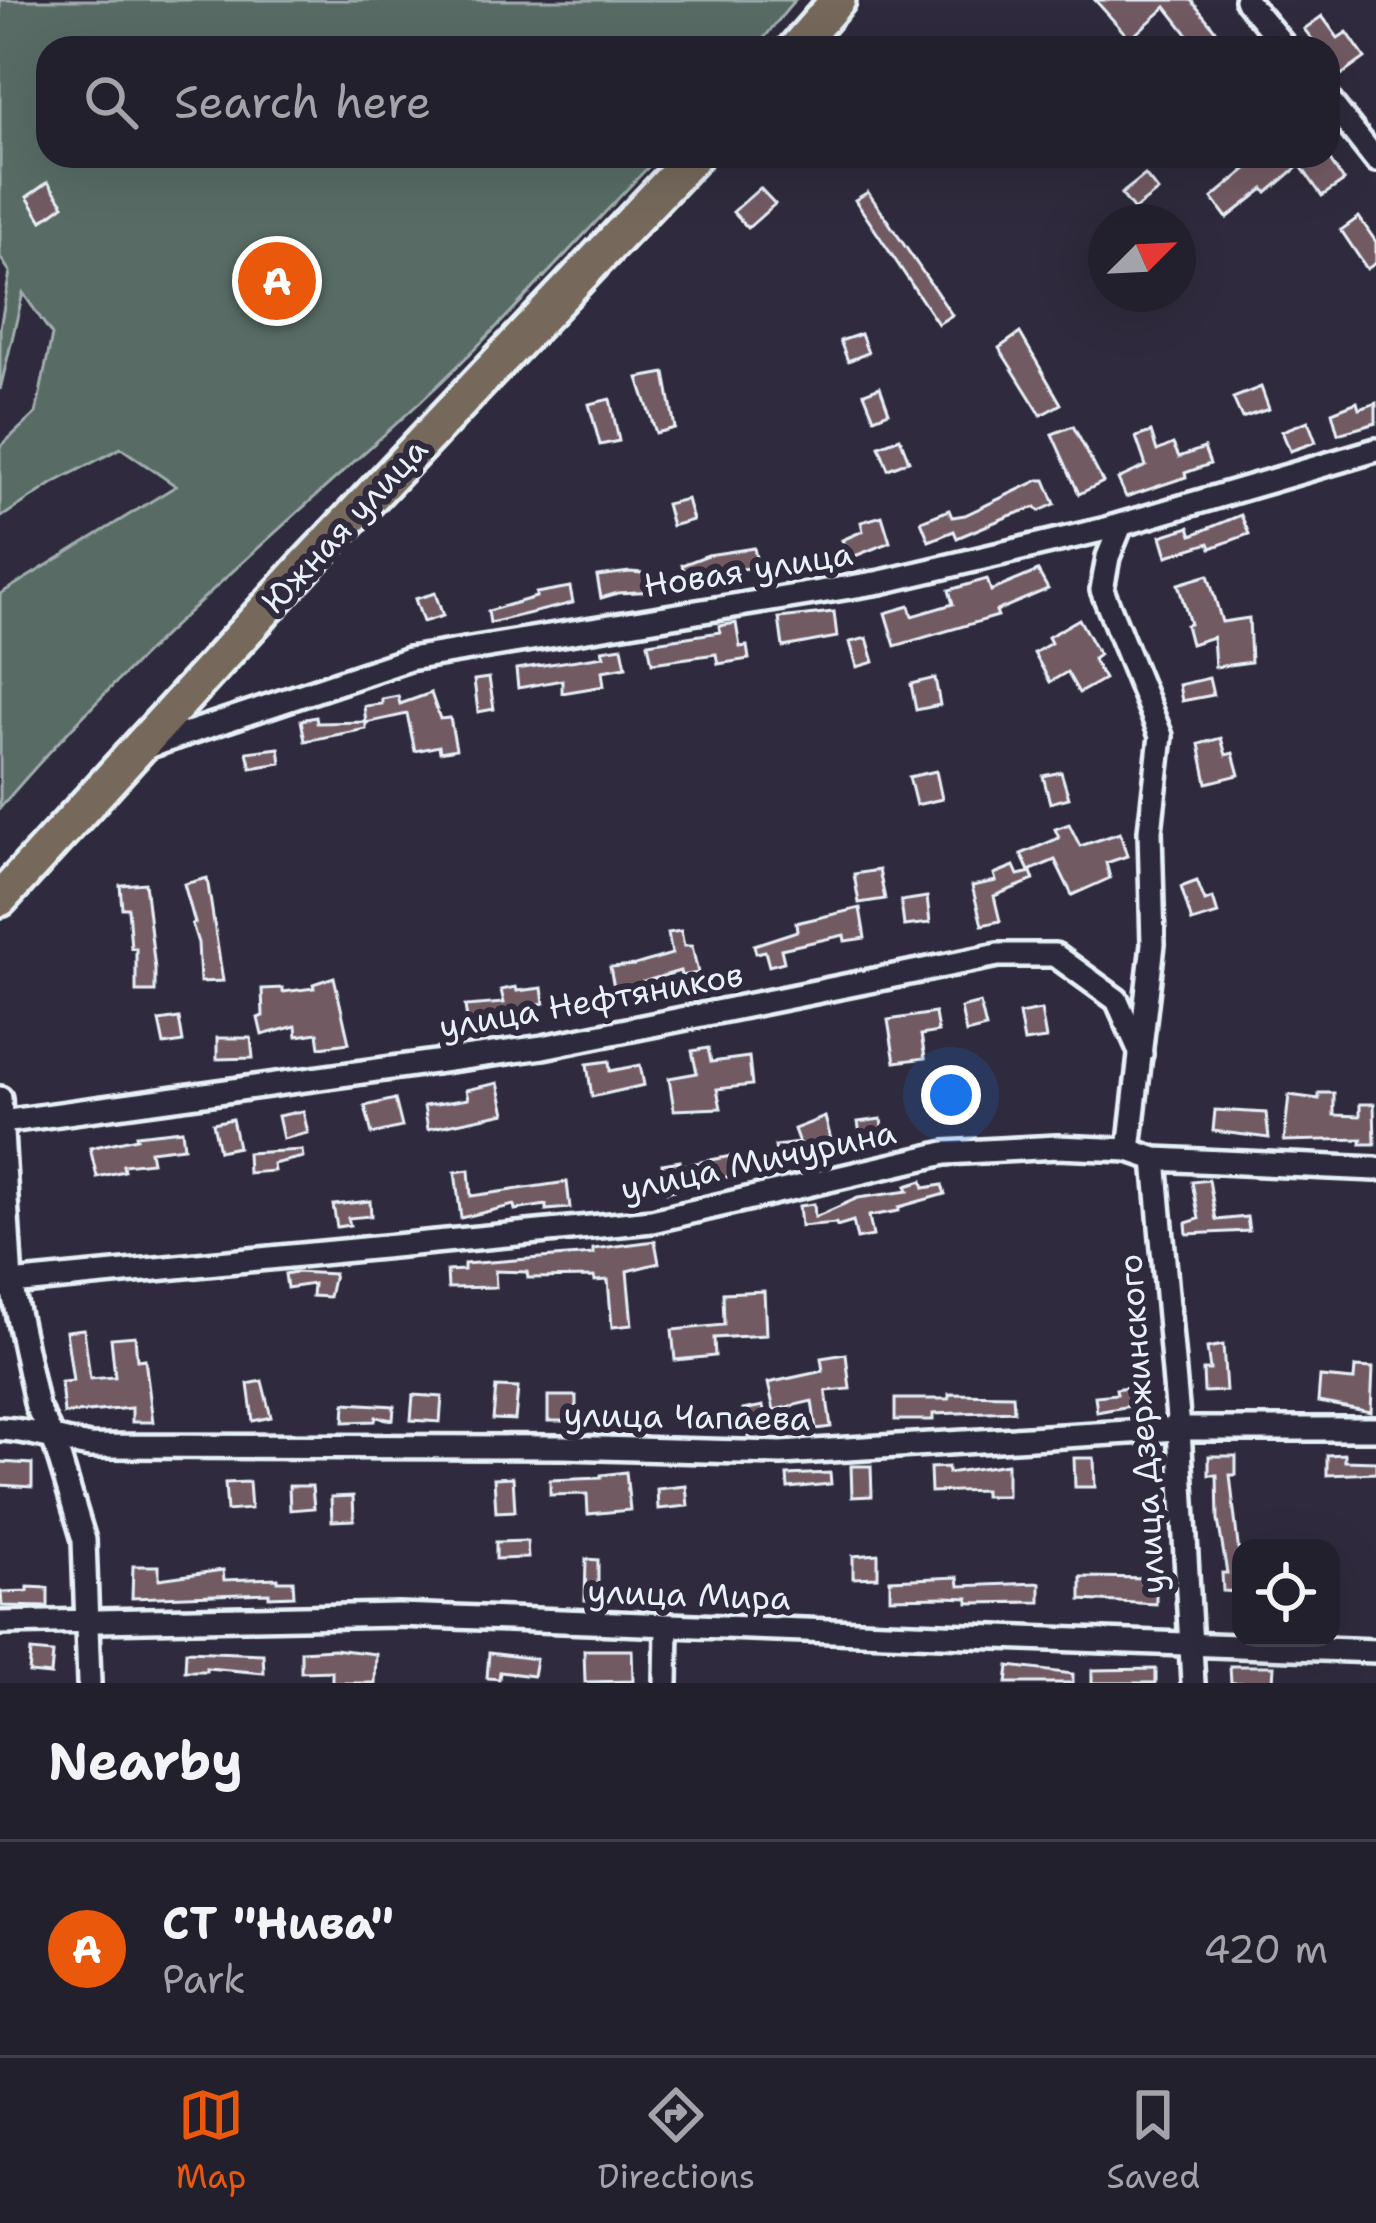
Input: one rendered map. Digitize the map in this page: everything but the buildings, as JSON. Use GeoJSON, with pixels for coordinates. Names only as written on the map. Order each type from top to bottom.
{"type":"FeatureCollection","features":[{"type":"Feature","properties":{"kind":"highway"},"geometry":{"type":"LineString","coordinates":[[806,36],[838,0]]}},
{"type":"Feature","properties":{"kind":"highway","name":"Южная улица"},"geometry":{"type":"LineString","coordinates":[[0,899],[132,752],[683,168]]}},
{"type":"Feature","properties":{"kind":"street"},"geometry":{"type":"LineString","coordinates":[[1246,0],[1276,36]]}},
{"type":"Feature","properties":{"kind":"street"},"geometry":{"type":"LineString","coordinates":[[1340,114],[1376,160]]}},
{"type":"Feature","properties":{"kind":"street","name":"Новая улица"},"geometry":{"type":"LineString","coordinates":[[132,752],[409,658],[881,582],[1121,525],[1376,450]]}},
{"type":"Feature","properties":{"kind":"street"},"geometry":{"type":"LineString","coordinates":[[1121,525],[1102,590],[1161,736],[1150,831],[1153,944],[1129,1150]]}},
{"type":"Feature","properties":{"kind":"street","name":"улица Нефтяников"},"geometry":{"type":"LineString","coordinates":[[2,1122],[543,1047],[998,955],[1055,955],[1117,1000],[1141,1054]]}},
{"type":"Feature","properties":{"kind":"street"},"geometry":{"type":"LineString","coordinates":[[0,1098],[11,1283],[37,1407],[54,1440],[84,1540],[89,1683]]}},
{"type":"Feature","properties":{"kind":"street","name":"улица Мичурина"},"geometry":{"type":"LineString","coordinates":[[11,1283],[652,1221],[945,1153],[1057,1147],[1129,1150],[1155,1159],[1376,1169]]}},
{"type":"Feature","properties":{"kind":"street","name":"улица Дзержинского"},"geometry":{"type":"LineString","coordinates":[[1155,1159],[1193,1683]]}},
{"type":"Feature","properties":{"kind":"street","name":"улица Чапаева"},"geometry":{"type":"LineString","coordinates":[[0,1430],[31,1430],[54,1440],[90,1446],[564,1447],[781,1453],[1178,1430],[1376,1429]]}},
{"type":"Feature","properties":{"kind":"street","name":"улица Мира"},"geometry":{"type":"LineString","coordinates":[[0,1623],[398,1615],[1376,1651]]}},
{"type":"Feature","properties":{"kind":"street"},"geometry":{"type":"LineString","coordinates":[[666,1683],[667,1628]]}},
{"type":"Feature","properties":{"kind":"green space"},"geometry":{"type":"Polygon","coordinates":[[[0,0],[795,0],[766,36],[36,36],[36,168],[648,168],[418,404],[149,649],[0,808],[0,594],[176,486],[121,448],[55,482],[0,518],[0,447],[36,413],[52,335],[23,293],[0,390],[0,328],[10,272],[0,257],[0,0]]]}},
{"type":"Feature","properties":{"kind":"place","name":"СТ \"Нива\""},"geometry":{"type":"Point","coordinates":[277,281]}}]}
